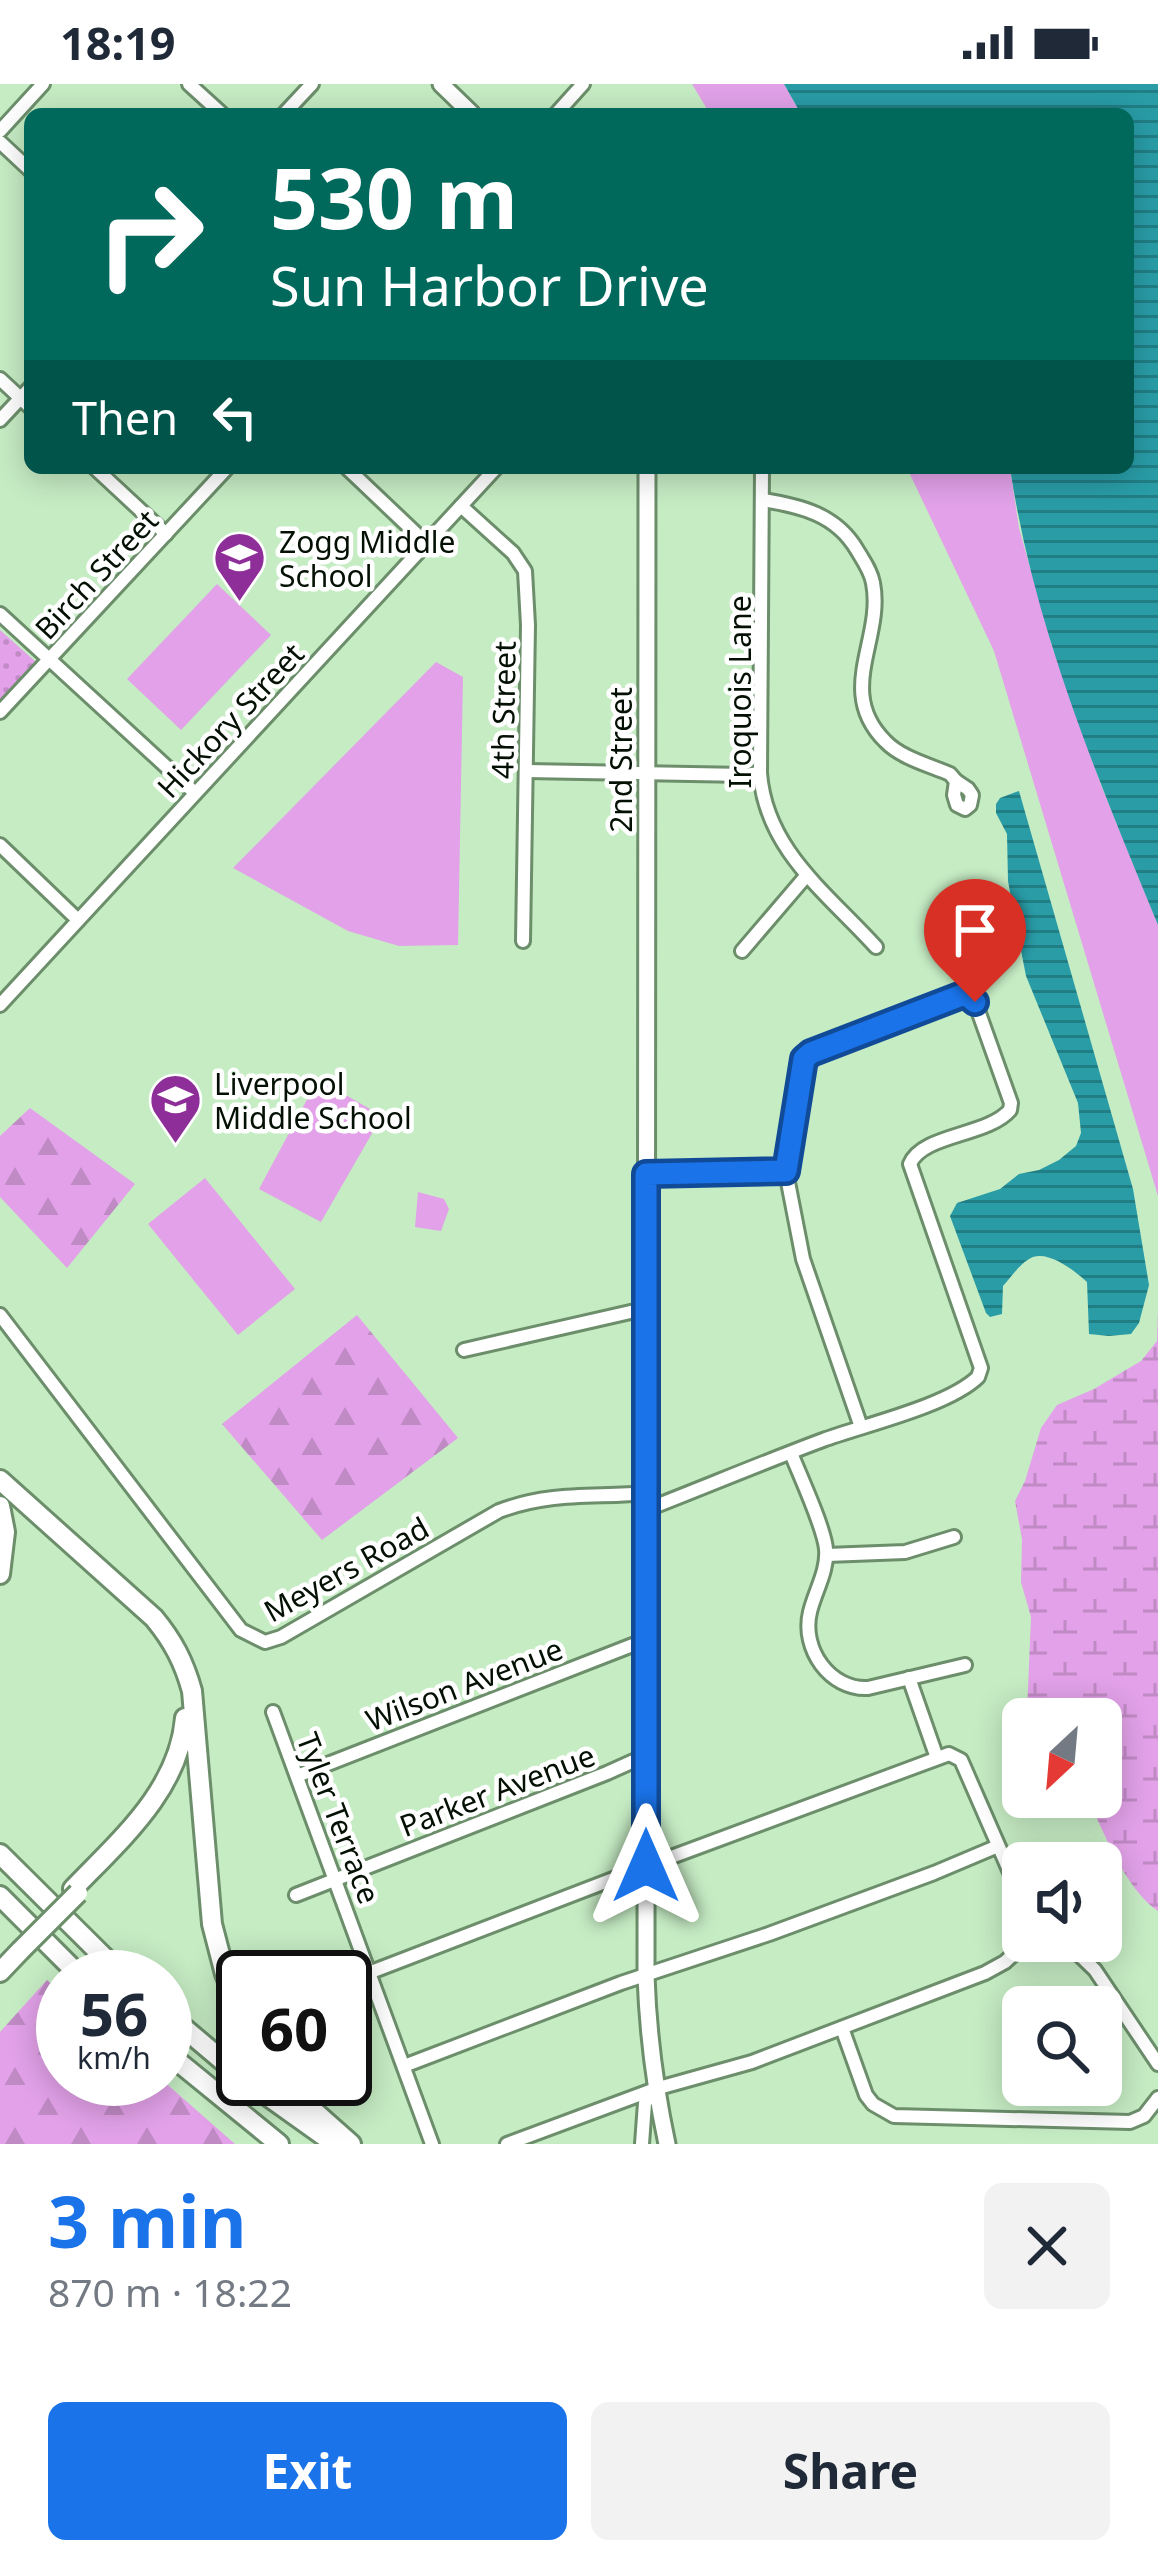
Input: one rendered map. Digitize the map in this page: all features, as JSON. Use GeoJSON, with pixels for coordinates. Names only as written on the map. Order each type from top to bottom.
{"type":"FeatureCollection","features":[{"type":"Feature","properties":{"kind":"highway"},"geometry":{"type":"LineString","coordinates":[[0,1480],[154,1618],[184,1664],[192,1691],[212,1924],[219,1950]]}},
{"type":"Feature","properties":{"kind":"highway"},"geometry":{"type":"LineString","coordinates":[[0,1490],[158,1633],[184,1685],[184,1734],[170,1774],[129,1831],[75,1891]]}},
{"type":"Feature","properties":{"kind":"highway"},"geometry":{"type":"LineString","coordinates":[[0,1506],[5,1532],[0,1574]]}},
{"type":"Feature","properties":{"kind":"highway"},"geometry":{"type":"LineString","coordinates":[[0,1963],[130,1839],[156,1808],[177,1774],[193,1717]]}},
{"type":"Feature","properties":{"kind":"highway"},"geometry":{"type":"LineString","coordinates":[[0,1854],[96,1950]]}},
{"type":"Feature","properties":{"kind":"highway"},"geometry":{"type":"LineString","coordinates":[[0,1899],[53,1950]]}},
{"type":"Feature","properties":{"kind":"highway"},"geometry":{"type":"LineString","coordinates":[[0,1972],[18,1948]]}},
{"type":"Feature","properties":{"kind":"highway"},"geometry":{"type":"LineString","coordinates":[[192,2035],[216,2055]]}},
{"type":"Feature","properties":{"kind":"highway"},"geometry":{"type":"LineString","coordinates":[[192,2073],[279,2144]]}},
{"type":"Feature","properties":{"kind":"highway"},"geometry":{"type":"LineString","coordinates":[[281,2106],[334,2144]]}},
{"type":"Feature","properties":{"kind":"highway"},"geometry":{"type":"LineString","coordinates":[[311,2106],[351,2144]]}},
{"type":"Feature","properties":{"kind":"main road"},"geometry":{"type":"LineString","coordinates":[[440,84],[466,108]]}},
{"type":"Feature","properties":{"kind":"main road","name":"2nd Street"},"geometry":{"type":"LineString","coordinates":[[647,474],[646,1976],[655,2089],[667,2144]]}},
{"type":"Feature","properties":{"kind":"street"},"geometry":{"type":"LineString","coordinates":[[0,131],[44,84]]}},
{"type":"Feature","properties":{"kind":"street"},"geometry":{"type":"LineString","coordinates":[[189,84],[215,108]]}},
{"type":"Feature","properties":{"kind":"street"},"geometry":{"type":"LineString","coordinates":[[290,108],[312,84]]}},
{"type":"Feature","properties":{"kind":"street"},"geometry":{"type":"LineString","coordinates":[[561,108],[583,84]]}},
{"type":"Feature","properties":{"kind":"street"},"geometry":{"type":"LineString","coordinates":[[0,142],[24,164]]}},
{"type":"Feature","properties":{"kind":"street"},"geometry":{"type":"LineString","coordinates":[[0,420],[24,400]]}},
{"type":"Feature","properties":{"kind":"street"},"geometry":{"type":"LineString","coordinates":[[101,474],[166,534]]}},
{"type":"Feature","properties":{"kind":"street","name":"Birch Street"},"geometry":{"type":"LineString","coordinates":[[0,712],[221,474]]}},
{"type":"Feature","properties":{"kind":"street"},"geometry":{"type":"LineString","coordinates":[[353,474],[427,543]]}},
{"type":"Feature","properties":{"kind":"street","name":"Hickory Street"},"geometry":{"type":"LineString","coordinates":[[0,1005],[490,474]]}},
{"type":"Feature","properties":{"kind":"street","name":"Iroquois Lane"},"geometry":{"type":"LineString","coordinates":[[762,474],[760,773],[768,817],[807,874],[876,947]]}},
{"type":"Feature","properties":{"kind":"street"},"geometry":{"type":"LineString","coordinates":[[763,500],[799,506],[827,518],[852,542],[873,584],[862,704],[882,739],[896,751],[950,773],[956,781]]}},
{"type":"Feature","properties":{"kind":"street","name":"4th Street"},"geometry":{"type":"LineString","coordinates":[[461,506],[526,572],[523,941]]}},
{"type":"Feature","properties":{"kind":"street"},"geometry":{"type":"LineString","coordinates":[[0,614],[196,793]]}},
{"type":"Feature","properties":{"kind":"street"},"geometry":{"type":"LineString","coordinates":[[526,771],[760,773]]}},
{"type":"Feature","properties":{"kind":"street"},"geometry":{"type":"LineString","coordinates":[[0,845],[79,920]]}},
{"type":"Feature","properties":{"kind":"street"},"geometry":{"type":"LineString","coordinates":[[742,951],[807,874]]}},
{"type":"Feature","properties":{"kind":"street","name":"Meyers Road"},"geometry":{"type":"LineString","coordinates":[[0,1315],[241,1630],[265,1642],[526,1500],[560,1496],[648,1501],[956,1392],[978,1377],[981,1368],[910,1164],[918,1151],[998,1120],[1010,1110],[975,1002],[962,995],[804,1059],[786,1171]]}},
{"type":"Feature","properties":{"kind":"street"},"geometry":{"type":"LineString","coordinates":[[646,1174],[786,1171],[803,1258],[861,1427]]}},
{"type":"Feature","properties":{"kind":"street"},"geometry":{"type":"LineString","coordinates":[[464,1350],[648,1308]]}},
{"type":"Feature","properties":{"kind":"street"},"geometry":{"type":"LineString","coordinates":[[791,1453],[825,1542],[826,1555],[808,1624],[827,1673],[853,1689],[965,1665]]}},
{"type":"Feature","properties":{"kind":"street"},"geometry":{"type":"LineString","coordinates":[[826,1555],[905,1552],[954,1537]]}},
{"type":"Feature","properties":{"kind":"street","name":"Wilson Avenue"},"geometry":{"type":"LineString","coordinates":[[298,1776],[648,1639]]}},
{"type":"Feature","properties":{"kind":"street"},"geometry":{"type":"LineString","coordinates":[[908,1678],[937,1758]]}},
{"type":"Feature","properties":{"kind":"street","name":"Tyler Terrace"},"geometry":{"type":"LineString","coordinates":[[273,1712],[362,1950]]}},
{"type":"Feature","properties":{"kind":"street"},"geometry":{"type":"LineString","coordinates":[[372,1973],[949,1754],[961,1760],[1002,1855]]}},
{"type":"Feature","properties":{"kind":"street","name":"Parker Avenue"},"geometry":{"type":"LineString","coordinates":[[296,1894],[647,1755]]}},
{"type":"Feature","properties":{"kind":"street"},"geometry":{"type":"LineString","coordinates":[[404,2066],[998,1846]]}},
{"type":"Feature","properties":{"kind":"street"},"geometry":{"type":"LineString","coordinates":[[507,2144],[655,2089],[752,2062],[1005,1962]]}},
{"type":"Feature","properties":{"kind":"street"},"geometry":{"type":"LineString","coordinates":[[1087,1962],[1158,2064]]}},
{"type":"Feature","properties":{"kind":"street","name":"Tyler Terrace"},"geometry":{"type":"LineString","coordinates":[[372,1976],[432,2144]]}},
{"type":"Feature","properties":{"kind":"street"},"geometry":{"type":"LineString","coordinates":[[842,2028],[866,2095],[894,2116],[1130,2122],[1144,2116],[1158,2098]]}},
{"type":"Feature","properties":{"kind":"street"},"geometry":{"type":"LineString","coordinates":[[642,2144],[643,2113],[655,2089]]}},
{"type":"Feature","properties":{"kind":"green space"},"geometry":{"type":"Polygon","coordinates":[[[692,84],[784,84],[798,108],[706,108],[692,84]]]}},
{"type":"Feature","properties":{"kind":"green space"},"geometry":{"type":"Polygon","coordinates":[[[910,474],[1011,474],[1019,528],[1052,646],[1158,925],[1158,1196],[994,651],[910,474]]]}},
{"type":"Feature","properties":{"kind":"green space"},"geometry":{"type":"Polygon","coordinates":[[[217,584],[271,635],[181,730],[127,679],[217,584]]]}},
{"type":"Feature","properties":{"kind":"green space"},"geometry":{"type":"Polygon","coordinates":[[[0,630],[36,662],[0,702],[0,630]]]}},
{"type":"Feature","properties":{"kind":"green space"},"geometry":{"type":"Polygon","coordinates":[[[436,662],[463,677],[458,945],[399,946],[348,931],[233,868],[436,662]]]}},
{"type":"Feature","properties":{"kind":"green space"},"geometry":{"type":"Polygon","coordinates":[[[318,1079],[382,1116],[321,1222],[259,1189],[318,1079]]]}},
{"type":"Feature","properties":{"kind":"green space"},"geometry":{"type":"Polygon","coordinates":[[[30,1108],[135,1184],[67,1268],[0,1197],[0,1136],[30,1108]]]}},
{"type":"Feature","properties":{"kind":"green space"},"geometry":{"type":"Polygon","coordinates":[[[205,1178],[295,1289],[238,1335],[148,1224],[205,1178]]]}},
{"type":"Feature","properties":{"kind":"green space"},"geometry":{"type":"Polygon","coordinates":[[[418,1192],[444,1199],[449,1209],[441,1231],[415,1227],[418,1192]]]}},
{"type":"Feature","properties":{"kind":"green space"},"geometry":{"type":"Polygon","coordinates":[[[1158,1310],[1158,1911],[1135,1889],[1122,1867],[1122,1842],[1108,1842],[1097,1818],[1122,1818],[1122,1698],[1028,1698],[1031,1617],[1021,1582],[1022,1539],[1015,1501],[1041,1428],[1057,1405],[1141,1361],[1157,1341],[1158,1310]]]}},
{"type":"Feature","properties":{"kind":"green space"},"geometry":{"type":"Polygon","coordinates":[[[357,1315],[458,1438],[322,1540],[222,1424],[357,1315]]]}},
{"type":"Feature","properties":{"kind":"green space"},"geometry":{"type":"Polygon","coordinates":[[[36,1992],[36,2106],[192,2106],[235,2144],[0,2144],[0,2032],[36,1992]]]}},
{"type":"Feature","properties":{"kind":"water"},"geometry":{"type":"Polygon","coordinates":[[[784,84],[1158,84],[1158,925],[1051,643],[1011,474],[1134,474],[1134,108],[798,108],[784,84]]]}},
{"type":"Feature","properties":{"kind":"water"},"geometry":{"type":"Polygon","coordinates":[[[1019,791],[1133,1189],[1149,1285],[1139,1323],[1131,1334],[1089,1334],[1087,1282],[1062,1263],[1040,1256],[1025,1262],[1003,1286],[1002,1314],[990,1317],[950,1216],[957,1203],[1000,1189],[1019,1174],[1059,1160],[1076,1146],[1081,1133],[1078,1103],[1026,976],[1015,920],[1007,834],[996,804],[1019,791]]]}},
{"type":"Feature","properties":{"kind":"place","name":"Zogg Middle School"},"geometry":{"type":"Point","coordinates":[240,604]}},
{"type":"Feature","properties":{"kind":"place","name":"Liverpool Middle School"},"geometry":{"type":"Point","coordinates":[175,1146]}},
{"type":"Feature","properties":{"kind":"route"},"geometry":{"type":"LineString","coordinates":[[646,1866],[646,1174],[786,1171],[804,1059],[962,995],[975,1002]]}}]}
